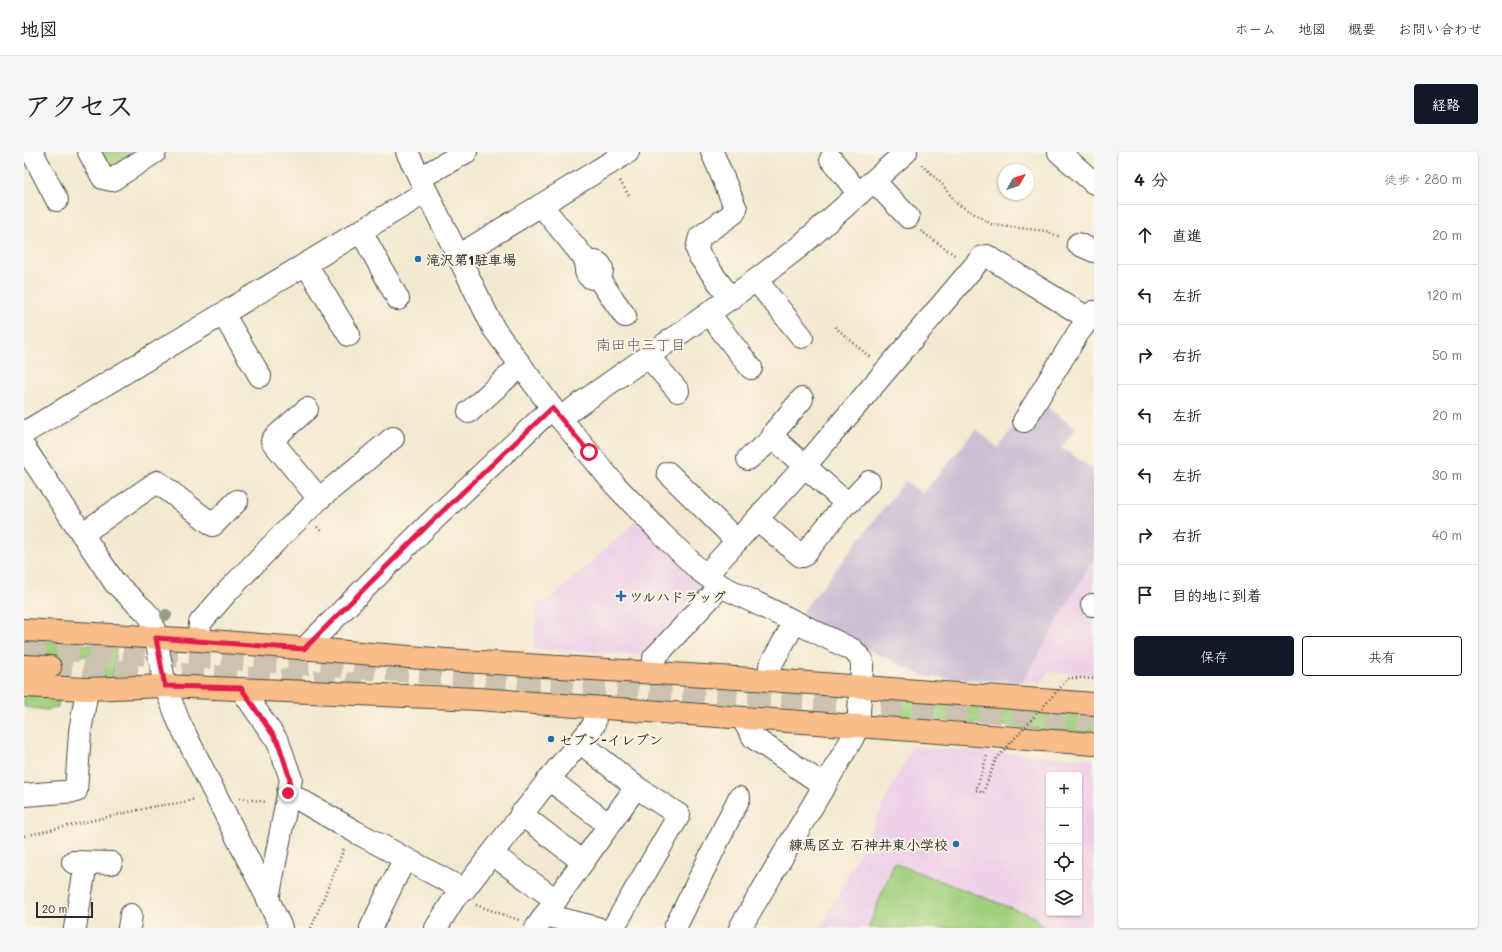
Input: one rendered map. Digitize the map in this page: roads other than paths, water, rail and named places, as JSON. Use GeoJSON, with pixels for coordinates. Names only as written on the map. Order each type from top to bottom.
{"type":"FeatureCollection","features":[{"type":"Feature","properties":{"kind":"main road"},"geometry":{"type":"LineString","coordinates":[[24,630],[199,640],[304,649],[769,680],[860,688],[1094,704]]}},
{"type":"Feature","properties":{"kind":"main road"},"geometry":{"type":"LineString","coordinates":[[24,666],[50,667]]}},
{"type":"Feature","properties":{"kind":"main road"},"geometry":{"type":"LineString","coordinates":[[24,686],[88,689],[165,686],[241,688],[478,700],[1094,744]]}},
{"type":"Feature","properties":{"kind":"street"},"geometry":{"type":"LineString","coordinates":[[32,152],[57,200]]}},
{"type":"Feature","properties":{"kind":"street"},"geometry":{"type":"LineString","coordinates":[[89,152],[103,178],[112,180],[156,152]]}},
{"type":"Feature","properties":{"kind":"street"},"geometry":{"type":"LineString","coordinates":[[407,152],[494,329],[556,413],[615,485],[662,534],[699,570],[713,581],[853,650],[862,660],[858,726],[825,786],[740,928]]}},
{"type":"Feature","properties":{"kind":"street"},"geometry":{"type":"LineString","coordinates":[[24,433],[361,231],[466,152]]}},
{"type":"Feature","properties":{"kind":"street"},"geometry":{"type":"LineString","coordinates":[[458,256],[628,152]]}},
{"type":"Feature","properties":{"kind":"street"},"geometry":{"type":"LineString","coordinates":[[1059,152],[1094,183]]}},
{"type":"Feature","properties":{"kind":"street"},"geometry":{"type":"LineString","coordinates":[[715,153],[736,209],[700,237],[698,249],[700,256],[732,299]]}},
{"type":"Feature","properties":{"kind":"street"},"geometry":{"type":"LineString","coordinates":[[304,649],[428,525],[556,413],[648,356],[732,299],[799,246],[866,188],[912,156]]}},
{"type":"Feature","properties":{"kind":"street"},"geometry":{"type":"LineString","coordinates":[[831,159],[866,188],[908,217]]}},
{"type":"Feature","properties":{"kind":"street"},"geometry":{"type":"LineString","coordinates":[[541,205],[593,271],[625,316]]}},
{"type":"Feature","properties":{"kind":"street"},"geometry":{"type":"LineString","coordinates":[[361,231],[398,299]]}},
{"type":"Feature","properties":{"kind":"street"},"geometry":{"type":"LineString","coordinates":[[653,673],[654,658],[713,581],[736,541],[805,466],[982,257],[987,256],[1092,315],[1078,333],[1024,421]]}},
{"type":"Feature","properties":{"kind":"street"},"geometry":{"type":"LineString","coordinates":[[306,264],[349,335]]}},
{"type":"Feature","properties":{"kind":"street"},"geometry":{"type":"LineString","coordinates":[[756,280],[802,337]]}},
{"type":"Feature","properties":{"kind":"street"},"geometry":{"type":"LineString","coordinates":[[223,314],[260,376]]}},
{"type":"Feature","properties":{"kind":"street"},"geometry":{"type":"LineString","coordinates":[[709,314],[751,368]]}},
{"type":"Feature","properties":{"kind":"street"},"geometry":{"type":"LineString","coordinates":[[648,356],[678,391]]}},
{"type":"Feature","properties":{"kind":"street"},"geometry":{"type":"LineString","coordinates":[[469,412],[521,365]]}},
{"type":"Feature","properties":{"kind":"street"},"geometry":{"type":"LineString","coordinates":[[748,459],[772,440],[775,431],[802,399]]}},
{"type":"Feature","properties":{"kind":"street"},"geometry":{"type":"LineString","coordinates":[[307,410],[272,441],[319,499]]}},
{"type":"Feature","properties":{"kind":"street"},"geometry":{"type":"LineString","coordinates":[[199,640],[200,623],[227,592],[275,542],[319,499],[393,438]]}},
{"type":"Feature","properties":{"kind":"street"},"geometry":{"type":"LineString","coordinates":[[772,440],[778,442],[846,504]]}},
{"type":"Feature","properties":{"kind":"street"},"geometry":{"type":"LineString","coordinates":[[24,447],[114,583],[151,618],[165,686],[179,722],[268,899],[279,927]]}},
{"type":"Feature","properties":{"kind":"street"},"geometry":{"type":"LineString","coordinates":[[668,473],[736,541]]}},
{"type":"Feature","properties":{"kind":"street"},"geometry":{"type":"LineString","coordinates":[[82,534],[157,482],[212,525],[237,502]]}},
{"type":"Feature","properties":{"kind":"street"},"geometry":{"type":"LineString","coordinates":[[757,519],[801,556],[803,556],[846,504],[850,502],[869,482]]}},
{"type":"Feature","properties":{"kind":"street"},"geometry":{"type":"LineString","coordinates":[[769,680],[770,666],[795,622]]}},
{"type":"Feature","properties":{"kind":"street"},"geometry":{"type":"LineString","coordinates":[[241,688],[278,742],[290,779],[268,899]]}},
{"type":"Feature","properties":{"kind":"street"},"geometry":{"type":"LineString","coordinates":[[24,795],[76,790],[80,732],[88,689]]}},
{"type":"Feature","properties":{"kind":"street"},"geometry":{"type":"LineString","coordinates":[[439,927],[458,892],[464,890],[521,814],[594,725],[596,708]]}},
{"type":"Feature","properties":{"kind":"street"},"geometry":{"type":"LineString","coordinates":[[742,718],[754,738],[825,786]]}},
{"type":"Feature","properties":{"kind":"street"},"geometry":{"type":"LineString","coordinates":[[580,742],[636,787],[679,815],[613,928]]}},
{"type":"Feature","properties":{"kind":"street"},"geometry":{"type":"LineString","coordinates":[[549,779],[609,825]]}},
{"type":"Feature","properties":{"kind":"street"},"geometry":{"type":"LineString","coordinates":[[544,917],[636,787]]}},
{"type":"Feature","properties":{"kind":"street"},"geometry":{"type":"LineString","coordinates":[[675,928],[739,798]]}},
{"type":"Feature","properties":{"kind":"street"},"geometry":{"type":"LineString","coordinates":[[287,799],[354,831],[458,892]]}},
{"type":"Feature","properties":{"kind":"street"},"geometry":{"type":"LineString","coordinates":[[521,814],[583,862]]}},
{"type":"Feature","properties":{"kind":"street"},"geometry":{"type":"LineString","coordinates":[[492,854],[544,917],[597,928]]}},
{"type":"Feature","properties":{"kind":"street"},"geometry":{"type":"LineString","coordinates":[[75,928],[79,862],[111,863]]}},
{"type":"Feature","properties":{"kind":"street"},"geometry":{"type":"LineString","coordinates":[[370,928],[401,866]]}},
{"type":"Feature","properties":{"kind":"tunnel"},"geometry":{"type":"LineString","coordinates":[[24,648],[243,660],[1094,719]]}},
{"type":"Feature","properties":{"kind":"tunnel"},"geometry":{"type":"LineString","coordinates":[[50,667],[362,684]]}},
{"type":"Feature","properties":{"kind":"place","name":"滝沢第1駐車場"},"geometry":{"type":"Point","coordinates":[418,259]}},
{"type":"Feature","properties":{"kind":"place","name":"ツルハドラッグ"},"geometry":{"type":"Point","coordinates":[621,596]}},
{"type":"Feature","properties":{"kind":"place","name":"セブン-イレブン"},"geometry":{"type":"Point","coordinates":[551,739]}},
{"type":"Feature","properties":{"kind":"place","name":"練馬区立 石神井東小学校"},"geometry":{"type":"Point","coordinates":[956,844]}},
{"type":"Feature","properties":{"kind":"district","name":"南田中三丁目"},"geometry":{"type":"Point","coordinates":[641,344]}}]}
